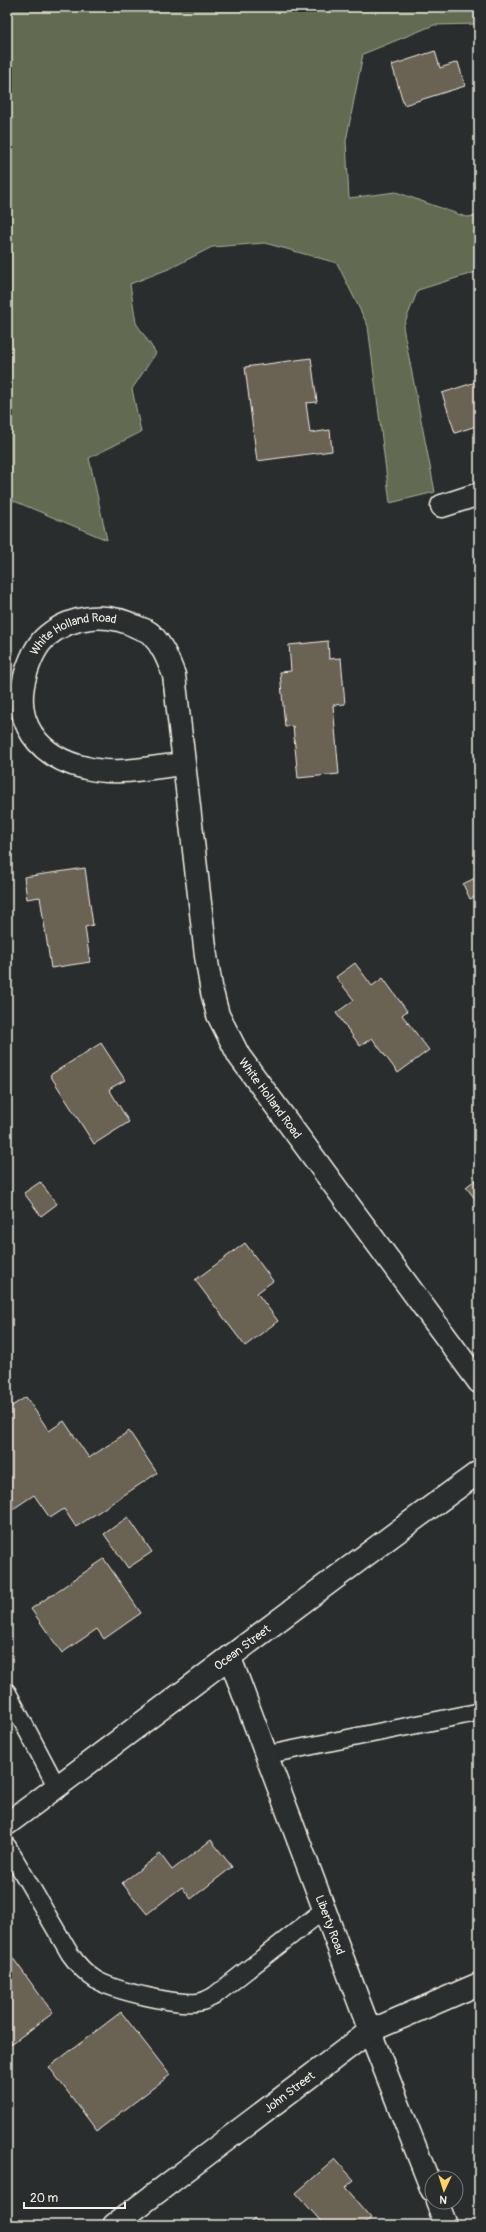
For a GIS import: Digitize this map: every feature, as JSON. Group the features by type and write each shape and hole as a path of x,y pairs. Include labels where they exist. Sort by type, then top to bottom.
{"street":[{"path":"442,506 479,494"},
{"name":"White Holland Road","path":"183,764 119,771 87,769 56,757 33,738 22,715 22,687 31,658 46,637 66,623 95,617 125,621 150,632 166,652 174,675 206,956 218,1015 227,1036 239,1056 320,1169 479,1382"},
{"name":"Ocean Street","path":"7,1824 230,1658 349,1566 479,1472"},
{"name":"Liberty Road","path":"230,1658 370,2031 424,2170"},
{"name":"John Street","path":"114,2225 370,2031 479,1984"},
{"path":"440,2210 446,2225"}],"lane":[{"path":"7,1692 57,1787"},
{"path":"266,1755 479,1712"},
{"path":"7,1846 70,1954 81,1968 95,1980 115,1989 142,1995 187,2002 201,2002 214,1996 324,1909"}],"green space":[{"path":"7,7 479,7 479,24 434,25 363,54 346,141 349,198 396,192 466,217 479,216 479,271 418,290 403,327 435,492 390,503 368,326 337,263 265,243 212,247 171,268 130,284 136,323 156,353 132,389 141,432 89,458 107,540 7,498"}],"building":[{"path":"435,51 440,68 458,62 465,86 404,105 392,65"},
{"path":"311,358 317,402 306,403 310,433 330,430 332,451 257,461 245,367"},
{"path":"479,381 479,425 455,433 442,393"},
{"path":"328,641 329,659 341,658 345,704 333,705 339,774 298,778 293,726 285,727 280,672 291,671 289,645"},
{"path":"85,868 93,925 85,927 90,962 51,968 40,897 27,899 24,877"},
{"path":"479,876 479,895 470,899 463,884"},
{"path":"355,963 372,986 383,978 407,1011 402,1015 429,1050 398,1073 372,1038 360,1046 336,1013 354,1000 336,977"},
{"path":"101,1043 125,1080 109,1089 129,1122 94,1144 50,1075"},
{"path":"479,1177 479,1204 466,1187"},
{"path":"40,1182 57,1204 41,1216 24,1193"},
{"path":"245,1243 273,1281 257,1293 278,1321 245,1346 195,1280"},
{"path":"26,1397 49,1431 64,1421 89,1458 129,1431 157,1473 76,1527 64,1509 50,1518 34,1495 7,1513 7,1409"},
{"path":"128,1517 152,1552 128,1568 104,1534"},
{"path":"104,1559 141,1613 104,1639 97,1629 62,1653 31,1609"},
{"path":"211,1840 232,1867 191,1899 182,1887 147,1914 122,1883 160,1854 172,1870"},
{"path":"7,1950 53,2013 7,2047"},
{"path":"121,2012 170,2075 97,2131 49,2067"},
{"path":"335,2159 354,2180 345,2188 371,2218 363,2225 324,2225 296,2193"},
{"path":"255,2219 260,2225 247,2225"}]}
